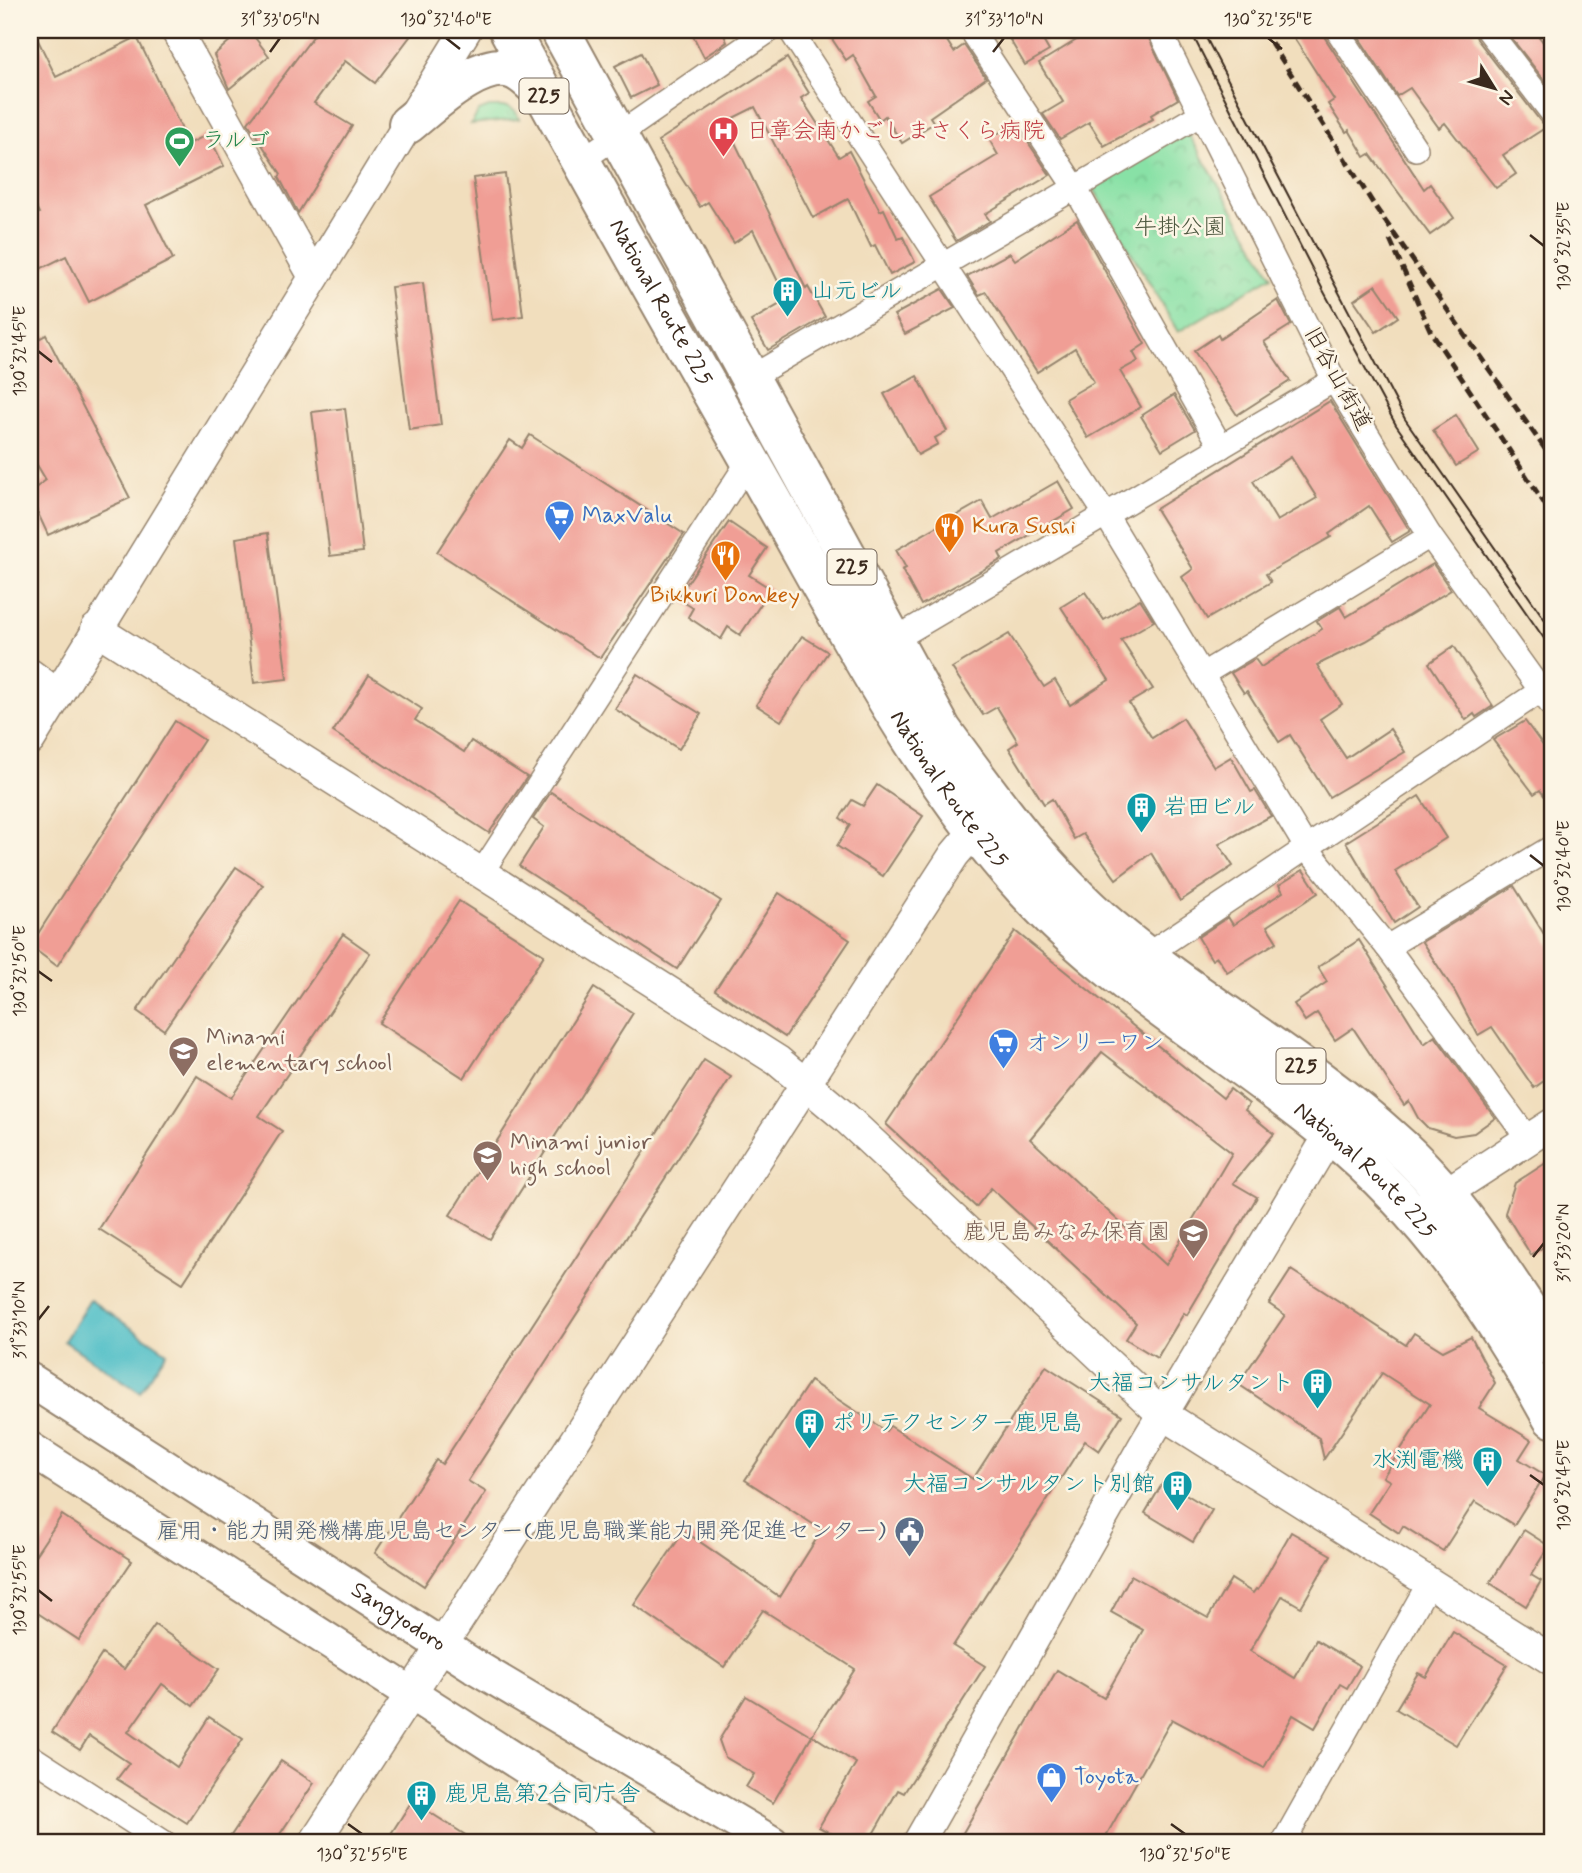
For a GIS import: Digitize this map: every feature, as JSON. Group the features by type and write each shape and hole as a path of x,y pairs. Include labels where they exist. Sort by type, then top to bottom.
{"highway":[{"name":"National Route 225","path":"509,30 926,765 1027,892 1086,948 1141,993 1244,1067 1330,1134 1367,1166 1415,1215 1452,1258 1531,1379 1552,1418"},
{"name":"National Route 225","path":"560,30 748,379 942,730 1015,830 1067,886 1144,956 1326,1084 1394,1140 1445,1191 1552,1346"},
{"path":"408,124 458,85 497,68 515,70 543,94"}],"main road":[{"name":"Sangyodoro","path":"30,1380 443,1646 772,1843"},
{"path":"30,1449 644,1843"}],"street":[{"path":"176,30 314,277"},
{"path":"30,740 466,30"},
{"path":"582,160 770,30"},
{"path":"790,30 1106,515 1306,847 1540,1131 1445,1191 1415,1215"},
{"path":"971,30 1074,186 1221,447"},
{"name":"旧谷山街道","path":"1159,30 1334,380 1430,536 1547,698"},
{"path":"1337,30 1416,149"},
{"path":"1488,30 1552,113"},
{"path":"748,379 1200,114"},
{"path":"892,641 1334,380"},
{"path":"482,873 750,459"},
{"path":"1203,674 1430,536"},
{"path":"96,629 778,1061 1162,1414 1552,1660"},
{"path":"30,674 57,694"},
{"path":"1144,956 1306,847 1547,698"},
{"path":"314,1843 954,855 976,829"},
{"path":"1387,947 1552,847"},
{"path":"918,1843 1162,1414 1330,1134"},
{"path":"1283,1843 1429,1583"},
{"path":"30,1756 165,1843"}],"green space":[{"path":"489,107 508,107 516,112 519,119 471,124 479,111"},
{"name":"牛掛公園","path":"1182,123 1272,276 1178,332 1088,179"}],"water":[{"path":"90,1300 167,1352 140,1392 64,1341"}],"building":[{"path":"30,30 33,30 56,77 137,37 189,144 208,134 224,166 146,205 173,259 89,302 66,256 30,274 30,217 39,213 30,194"},
{"path":"242,30 249,30 269,56 229,89 214,55"},
{"path":"318,30 415,30 375,83 345,61 314,103 352,126 298,213 279,177 281,174 248,123"},
{"path":"690,30 722,30 727,42 704,57"},
{"path":"826,30 940,30 954,52 964,45 986,78 930,117 934,123 902,143 885,116 880,120 868,101 876,96 853,55 846,60"},
{"path":"1004,30 1037,30 1049,51 1025,65"},
{"path":"1093,30 1145,30 1178,99 1151,115 1153,119 1104,146 1089,122 1060,139 1043,114 1063,102 1039,63"},
{"path":"1289,30 1323,30 1325,38 1424,189 1430,184 1454,218 1430,235 1370,154 1365,157 1349,130 1346,132 1328,104 1334,100"},
{"path":"1354,30 1474,30 1477,39 1541,122 1548,126 1503,155 1516,174 1496,188 1445,123 1439,128 1410,88 1397,96"},
{"path":"1505,30 1534,30 1552,54 1552,90"},
{"path":"641,53 657,85 631,98 615,66"},
{"path":"787,58 809,93 801,98 839,157 849,151 880,211 884,209 898,239 903,237 915,262 890,275 875,245 871,247 848,199 813,218 755,107 725,122 806,289 808,287 825,317 768,350 751,321 787,300 753,230 734,243 708,202 700,207 658,141"},
{"path":"1015,123 1050,175 985,214 990,221 956,241 929,197 998,155 989,139"},
{"path":"505,174 523,316 492,320 473,178"},
{"path":"1077,220 1145,344 1133,352 1138,361 1120,371 1141,407 1088,438 1065,399 1094,382 1075,348 1037,372 986,292 979,295 967,276 1010,253 1015,260"},
{"path":"423,283 441,425 409,430 391,287"},
{"path":"1376,285 1398,317 1376,332 1354,300"},
{"path":"942,289 955,308 905,334 894,315"},
{"path":"1278,300 1291,325 1264,342 1290,381 1237,415 1194,351 1218,335 1220,339"},
{"path":"46,335 130,498 48,535 30,496 30,492 46,480 30,453 30,344"},
{"path":"917,376 947,431 935,438 938,444 918,455 884,394"},
{"path":"1174,395 1195,430 1162,450 1141,416"},
{"path":"1330,401 1410,531 1392,542 1369,506 1329,534 1331,537 1266,574 1271,582 1207,619 1182,577 1193,569 1156,509","holes":["1291,457 1317,498 1277,521 1253,481"]},
{"path":"345,408 363,552 330,556 312,412"},
{"path":"1456,415 1479,452 1456,466 1433,430"},
{"name":"MaxValu","path":"530,435 684,534 600,658 437,552 510,440 522,448"},
{"name":"Kura Sushi","path":"1058,481 1074,509 999,553 1002,559 921,605 902,570 906,568 896,550 982,501 992,519"},
{"name":"Bikkuri Donkey","path":"729,522 767,548 749,575 771,589 740,635 728,627 721,639 688,617 693,608 677,598"},
{"path":"268,533 287,679 254,683 236,538"},
{"path":"1433,564 1451,590 1366,641 1317,665 1342,704 1320,719 1346,758 1390,729 1405,752 1329,797 1290,735 1279,742 1247,691 1244,693 1231,673 1255,659 1261,667 1322,629 1317,621 1340,607 1346,617"},
{"path":"1085,592 1104,620 1140,599 1154,621 1121,640 1153,689 1129,703 1152,738 1183,718 1214,767 1231,757 1251,792 1255,790 1271,816 1219,844 1233,866 1180,901 1151,853 1116,879 1083,834 1074,839 1052,799 1044,804 1009,748 1018,742 997,707 983,715 952,668 1009,634 1044,687 1055,680 1070,705 1109,680 1061,607"},
{"path":"802,636 828,652 781,721 756,705"},
{"path":"1454,646 1493,706 1466,720 1429,663"},
{"path":"637,674 701,714 679,749 615,709"},
{"path":"369,675 422,709 415,720 464,752 471,741 527,777 489,833 333,732"},
{"path":"175,721 204,740 57,966 30,946"},
{"path":"1525,721 1552,758 1552,807 1540,790 1534,794 1493,740"},
{"path":"877,785 923,816 883,876 837,846 850,825 840,818 852,800 863,806"},
{"path":"551,792 721,901 677,969 519,866 544,827 533,819"},
{"path":"1419,796 1446,838 1395,871 1418,907 1394,923 1346,842"},
{"path":"236,867 263,885 164,1030 137,1011"},
{"path":"1303,870 1318,893 1267,926 1277,942 1227,972 1217,957 1212,960 1198,937 1228,917 1233,925 1283,892 1279,885"},
{"path":"1514,886 1552,947 1552,1075 1534,1088 1492,1027 1478,1035 1455,992 1422,942"},
{"path":"779,893 850,940 785,1037 715,990"},
{"path":"459,901 544,955 464,1078 379,1023"},
{"path":"1015,931 1223,1098 1230,1089 1249,1104 1245,1110 1274,1134 1233,1183 1257,1197 1187,1315 1184,1313 1157,1358 1126,1339 1136,1323 991,1188 976,1207 886,1124","holes":["1102,1052 1232,1153 1166,1265 1030,1139"]},
{"path":"343,934 370,953 259,1116 282,1131 183,1283 99,1229 197,1076 231,1098"},
{"path":"1359,940 1424,1044 1435,1036 1495,1118 1474,1133 1454,1136 1428,1128 1418,1118 1409,1101 1404,1105 1353,1028 1335,1040 1317,1013 1305,1021 1294,1004 1327,982 1318,967"},
{"path":"594,988 633,1013 490,1239 450,1215"},
{"path":"704,1060 731,1077 468,1481 486,1492 424,1586 375,1553 436,1460 442,1464"},
{"path":"1552,1159 1552,1241 1531,1255 1505,1213 1515,1183"},
{"path":"1291,1270 1406,1345 1414,1333 1443,1351 1471,1337 1495,1383 1479,1408 1531,1440 1519,1459 1545,1475 1514,1525 1475,1501 1443,1551 1403,1526 1399,1533 1369,1513 1390,1481 1383,1477 1430,1404 1382,1373 1324,1459 1319,1438 1238,1384 1285,1315 1269,1304"},
{"path":"1046,1366 1122,1415 1099,1451 1085,1441 953,1646 985,1666 904,1793 898,1790 868,1843 848,1843 819,1827 856,1763 812,1735 855,1669 763,1610 724,1667 634,1605 684,1531 780,1597 822,1530 745,1480 810,1381 886,1431 890,1426 973,1479"},
{"name":"大福コンサルタント別館","path":"1164,1481 1212,1510 1193,1542 1145,1513"},
{"path":"62,1515 132,1561 79,1640 30,1608 30,1563"},
{"path":"1524,1530 1549,1546 1531,1575 1541,1581 1526,1606 1490,1583"},
{"path":"1291,1532 1331,1555 1301,1607 1282,1596 1250,1651 1295,1678 1316,1640 1360,1666 1347,1688 1340,1684 1315,1728 1293,1715 1264,1768 1172,1719 1102,1843 957,1843 1057,1670 1104,1698 1143,1630 1111,1612 1131,1575 1208,1618 1231,1579 1253,1593 1258,1590"},
{"path":"155,1625 219,1669 193,1706 162,1684 128,1732 177,1767 209,1717 243,1739 187,1823 117,1779 129,1763 89,1736 80,1750 52,1732 102,1654 124,1669"},
{"path":"1453,1632 1507,1665 1456,1745 1396,1709 1418,1673 1426,1677"},
{"path":"746,1696 812,1736 773,1803 746,1787 754,1774 725,1757 719,1740"},
{"path":"281,1761 314,1783 274,1843 226,1843"},
{"name":"鹿児島第2合同庁舎","path":"412,1801 478,1843 385,1843"}],"tram line":[{"path":"1190,30 1323,290 1396,425 1552,650"},
{"path":"1202,30 1405,419 1552,630"}],"railway":[{"path":"1263,30 1376,208 1552,459"},
{"path":"1390,240 1431,332 1552,515"}],"place":[{"name":"日章会南かごしまさくら病院","path":"723,159"},
{"name":"ラルゴ","path":"179,168"},
{"name":"山元ビル","path":"788,319"},
{"name":"MaxValu","path":"559,543"},
{"name":"Kura Sushi","path":"949,554"},
{"name":"Bikkuri Donkey","path":"725,582"},
{"name":"岩田ビル","path":"1141,835"},
{"name":"オンリーワン","path":"1003,1071"},
{"name":"Minami elementary school","path":"183,1078"},
{"name":"Minami junior high school","path":"487,1183"},
{"name":"鹿児島みなみ保育園","path":"1193,1260"},
{"name":"大福コンサルタント","path":"1317,1411"},
{"name":"ポリテクセンター鹿児島","path":"809,1451"},
{"name":"水渕電機","path":"1487,1488"},
{"name":"大福コンサルタント別館","path":"1178,1512"},
{"name":"雇用・能力開発機構鹿児島センター(鹿児島職業能力開発促進センター)","path":"909,1559"},
{"name":"Toyota","path":"1051,1805"},
{"name":"鹿児島第2合同庁舎","path":"422,1822"}]}
